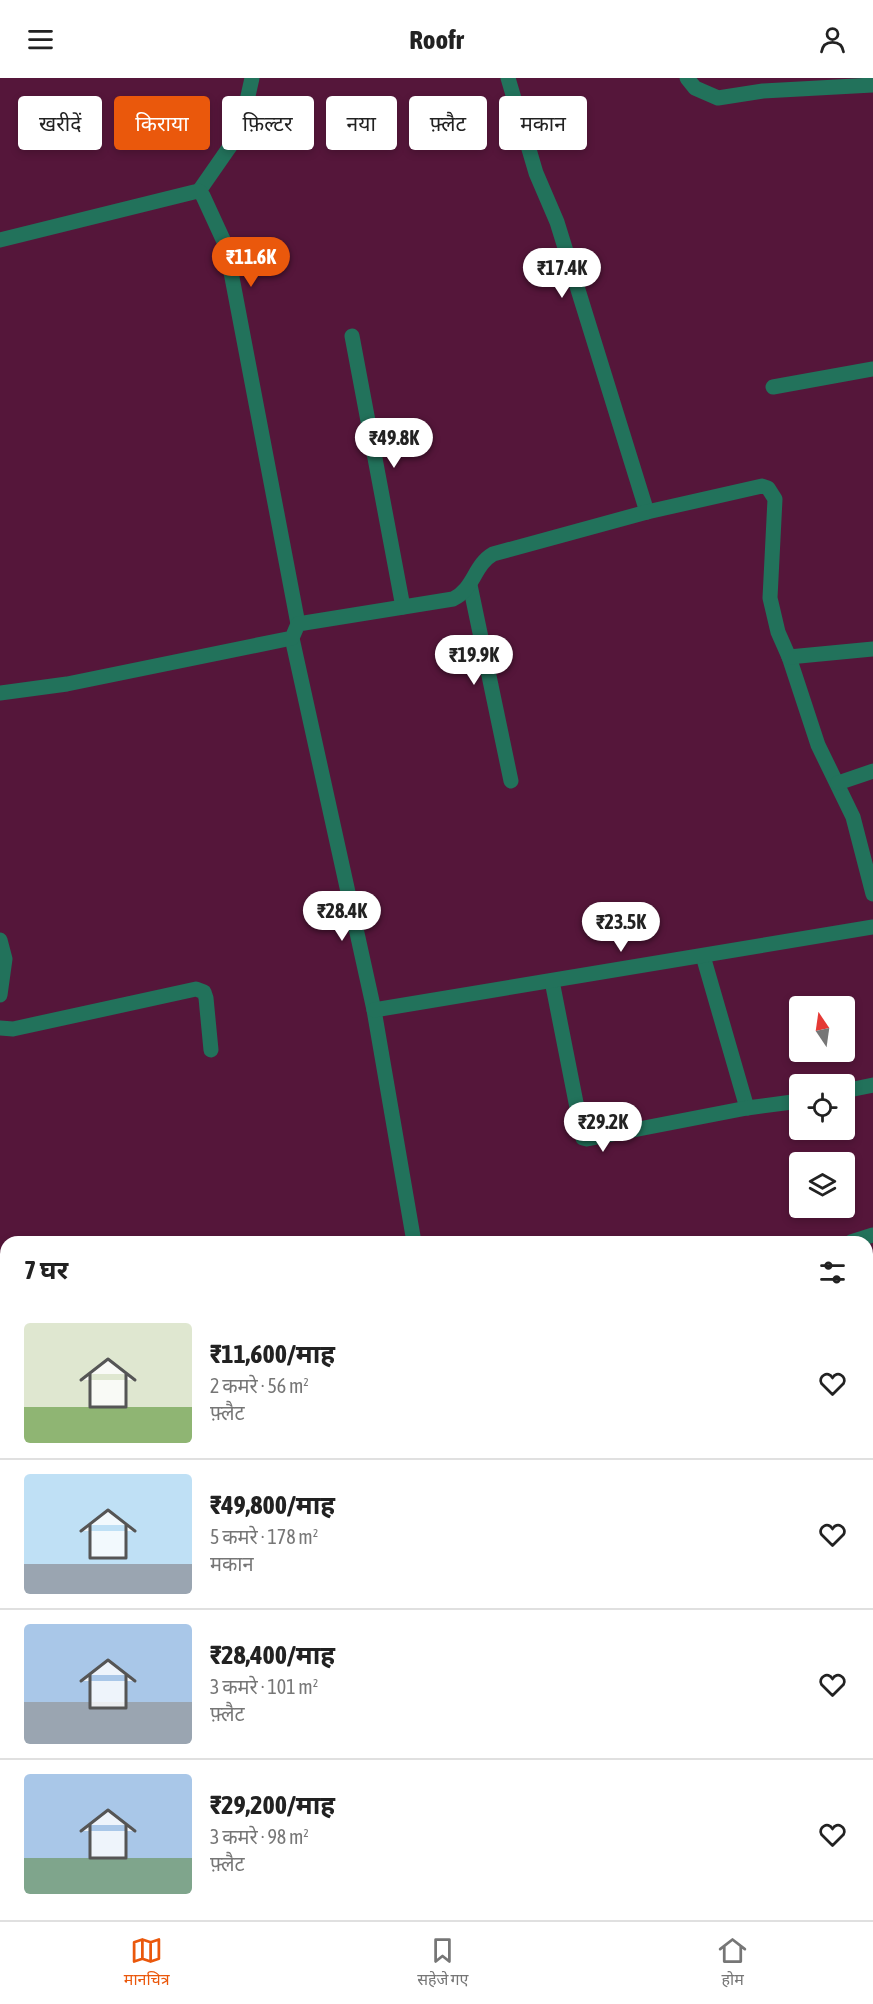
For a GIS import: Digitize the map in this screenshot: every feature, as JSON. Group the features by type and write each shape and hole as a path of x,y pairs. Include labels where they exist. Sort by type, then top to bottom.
{"street":[{"path":"0,240 199,191 240,132 252,78"},
{"path":"508,78 536,173 556,222 647,512"},
{"path":"687,78 695,88 718,98 763,91 873,85"},
{"path":"199,191 226,246 295,631 374,1010 413,1236"},
{"path":"352,336 403,607"},
{"path":"773,387 873,369"},
{"path":"0,693 67,684 403,607 453,599 470,585 480,564 493,554 647,512 762,486 768,488 775,499 770,598 778,632 789,657 818,745 853,817 873,894"},
{"path":"470,585 511,781"},
{"path":"789,657 873,649"},
{"path":"838,783 873,771"},
{"path":"374,1010 873,927"},
{"path":"0,940 5,959 0,996"},
{"path":"703,956 747,1108"},
{"path":"552,981 583,1138 789,1102"},
{"path":"0,1028 13,1029 196,989 204,992 206,998 211,1050"},
{"path":"855,1089 873,1085"}]}
